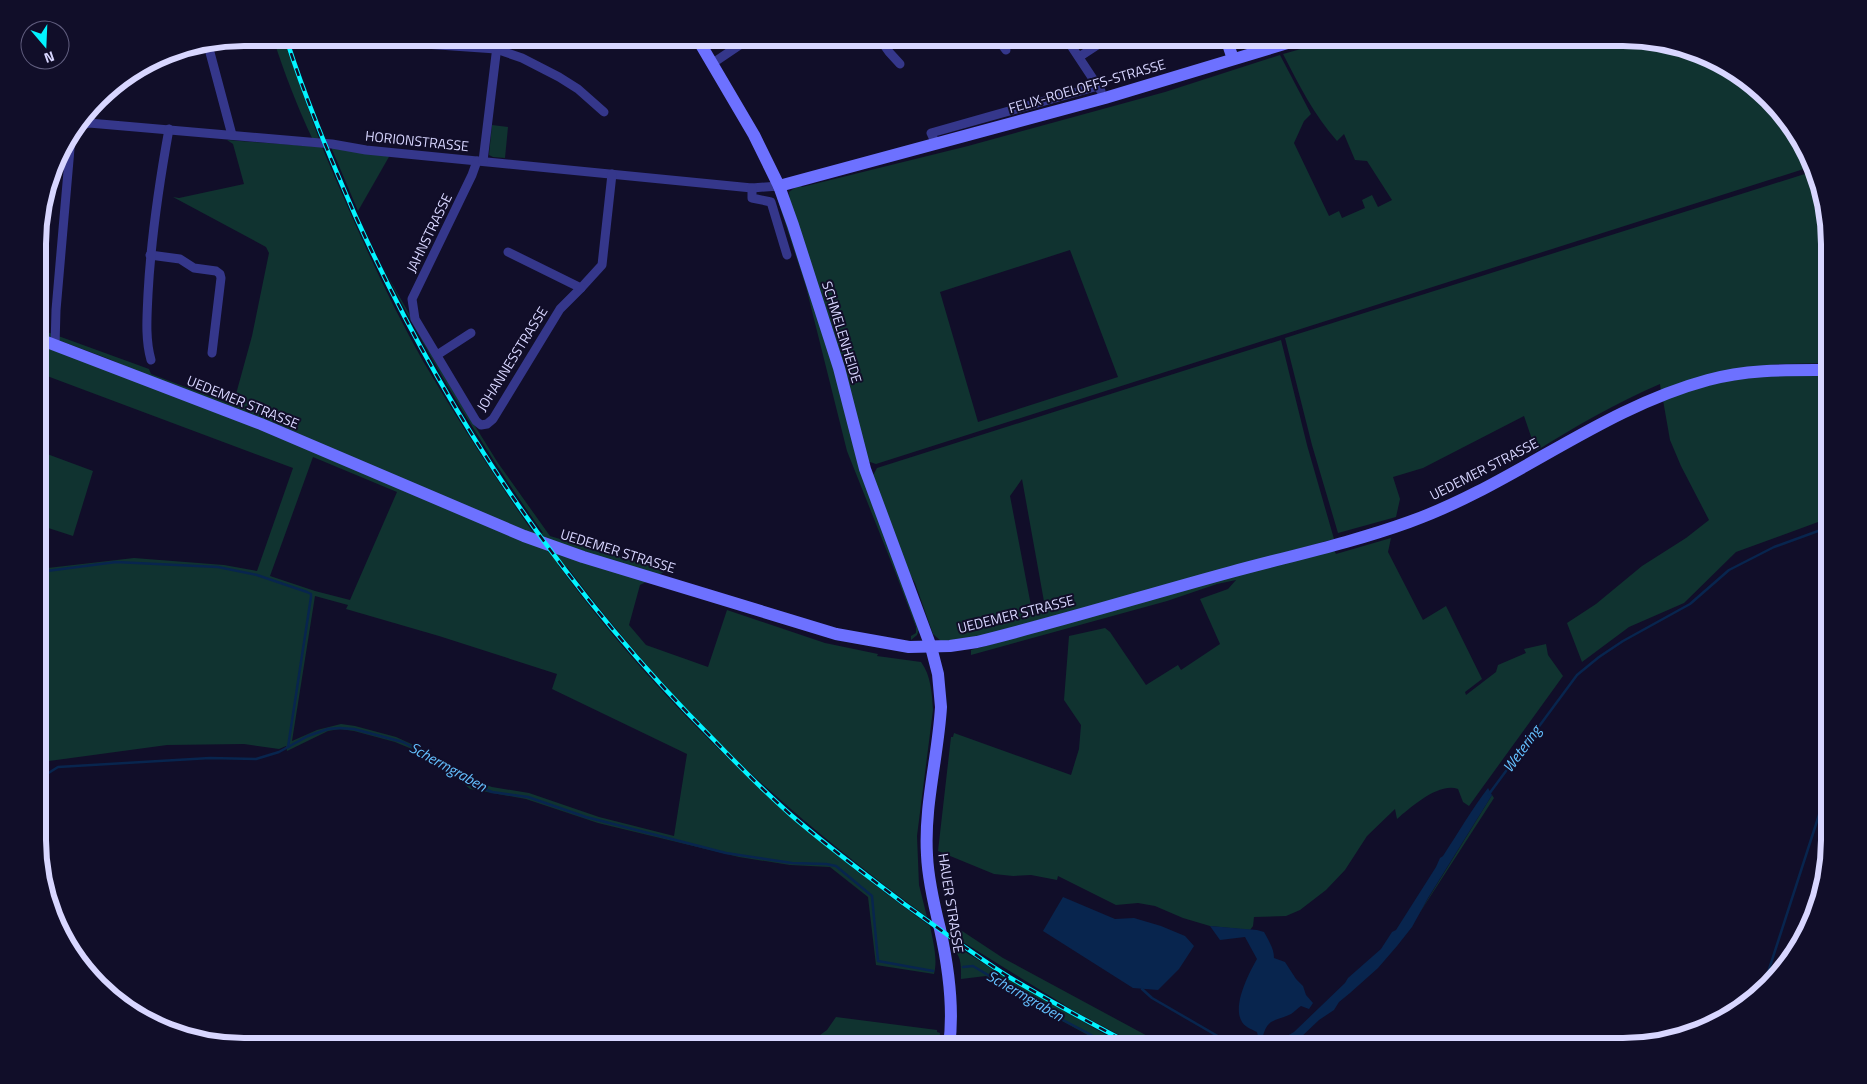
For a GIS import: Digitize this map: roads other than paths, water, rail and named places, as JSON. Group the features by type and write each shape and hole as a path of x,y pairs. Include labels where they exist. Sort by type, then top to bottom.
{"main road":[{"name":"SCHMELENHEIDE","path":"702,46 754,135 778,186 824,321 865,469 931,647"},
{"path":"1228,46 1232,59"},
{"name":"FELIX-ROELOFFS-STRASSE","path":"778,186 1104,98 1277,46"},
{"name":"UEDEMER STRASSE","path":"46,342 260,424 547,545 836,634 909,647 950,646 1007,634 1338,544 1410,522 1464,499 1616,416 1690,385 1737,373 1768,370 1821,370"},
{"name":"HAUER STRASSE","path":"931,647 938,674 941,707 926,825 927,856 945,958 952,1028 950,1038"}],"street":[{"path":"472,46 496,49 522,58 578,89 604,112"},
{"name":"JAHNSTRASSE","path":"415,318 412,299 480,161 497,46"},
{"path":"713,63 738,46"},
{"path":"885,46 900,64"},
{"path":"1003,46 1006,50"},
{"path":"1072,46 1104,98"},
{"path":"1080,58 1097,46"},
{"path":"209,50 232,135"},
{"name":"FELIX-ROELOFFS-STRASSE","path":"936,144 931,133 1098,86"},
{"name":"HORIONSTRASSE","path":"88,122 332,144 366,150 752,188 778,186"},
{"path":"150,360 147,349 147,331 150,255 153,223 169,129"},
{"path":"55,346 70,151"},
{"name":"JOHANNESSTRASSE","path":"415,318 476,421 481,425 487,424 493,419 560,309 602,265 612,174"},
{"path":"752,188 752,198 771,202 787,255"},
{"path":"508,252 581,288"},
{"path":"150,255 180,259 194,268 216,271 220,274 212,353"},
{"path":"437,354 471,333"}],"water":[{"path":"1488,788 1492,795 1412,927 1397,946 1378,968 1339,1002 1334,1010 1319,1020 1300,1038 1283,1038 1294,1032 1348,978 1381,949 1392,932 1396,930 1440,858"},
{"path":"1063,897 1115,919 1134,918 1161,926 1185,936 1194,946 1179,969 1158,990 1133,988 1043,931"},
{"path":"1210,926 1264,932 1272,948 1274,958 1285,962 1313,1003 1309,1009 1301,1006 1291,1014 1272,1021 1266,1027 1263,1038 1258,1038 1257,1032 1244,1024 1239,1013 1240,997 1257,959 1245,937 1220,940"}],"waterway":[{"name":"Wetering","path":"1489,794 1577,675 1599,657 1623,641 1690,604 1729,570 1774,547 1821,530"},
{"name":"Schermgraben","path":"46,571 116,562 218,567 257,575 307,592 311,594 311,597 288,747 308,736 328,729 354,729 403,742 441,762 466,781 492,792 528,797 586,817 726,853 792,863 836,866 872,896 878,961 933,971"},
{"path":"46,775 58,767 210,758 256,759 279,752 288,747"},
{"path":"1767,976 1821,809"},
{"name":"Schermgraben","path":"963,967 973,966 1097,1038"},
{"path":"1142,989 1152,998 1221,1038"}],"railway":[{"path":"289,46 327,149 355,215 389,287 427,358 467,427 510,493 606,621 658,681 732,758 781,806 818,838 903,903 1009,977 1119,1038"}]}
